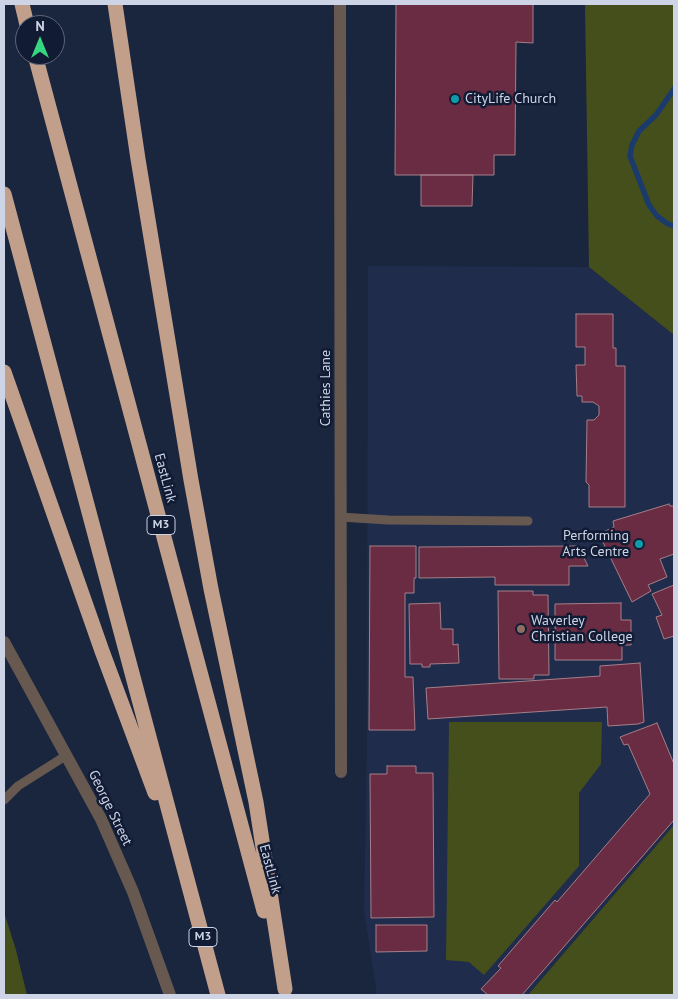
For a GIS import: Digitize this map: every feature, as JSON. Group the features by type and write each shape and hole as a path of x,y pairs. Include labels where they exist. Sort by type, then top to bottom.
{"highway":[{"path":"116,4 141,178 190,471 211,589 256,802 286,992"},
{"name":"EastLink","path":"38,65 286,992"},
{"name":"M3","path":"4,194 218,995"},
{"path":"4,372 99,642 186,879"}],"street":[{"name":"Cathies Lane","path":"340,4 341,772"},
{"name":"George Street","path":"4,642 101,819 133,892 170,995"}],"lane":[{"path":"340,518 528,521"},
{"path":"4,800 18,786 67,755"}],"shaded area":[{"name":"Waverley Christian College","path":"368,266 589,267 674,335 674,825 528,995 377,995 364,911 367,740"}],"green space":[{"path":"585,4 674,4 674,335 589,267"},
{"path":"449,722 602,722 601,764 579,793 579,866 484,975 469,962 446,960"},
{"path":"674,825 674,995 528,995"},
{"path":"4,912 16,950 27,995 4,995"}],"building":[{"name":"CityLife Church","path":"396,4 533,4 533,43 516,42 515,155 494,155 494,175 395,175"},
{"path":"421,175 473,175 472,206 421,206"},
{"path":"576,314 613,314 613,348 616,348 616,366 625,366 625,507 589,507 589,485 586,482 587,420 594,420 599,415 599,406 593,402 582,402 582,396 577,396 576,365 585,365 585,347 576,347"},
{"name":"Performing Arts Centre","path":"669,504 674,506 674,554 660,559 667,577 648,585 651,591 632,602 599,534 614,527 613,521"},
{"path":"370,546 416,546 414,593 405,593 405,677 413,677 415,730 369,730"},
{"path":"578,546 588,566 569,566 569,585 495,585 495,577 419,578 419,547"},
{"path":"674,585 674,636 664,639 656,617 662,615 652,594"},
{"path":"498,591 533,591 533,595 548,595 549,675 534,675 534,679 499,679"},
{"path":"440,603 441,629 453,629 453,645 458,644 459,663 430,664 430,667 422,667 422,664 410,664 409,604"},
{"path":"621,603 621,620 631,620 631,645 622,645 622,660 555,660 555,604"},
{"path":"640,663 644,722 638,724 608,726 607,707 428,719 426,688 600,676 600,666"},
{"path":"657,723 674,764 674,820 522,995 488,995 481,989 501,968 498,966 555,900 557,902 650,794 628,744 624,745 620,737"},
{"path":"387,766 416,766 416,773 433,773 434,917 371,918 370,774 387,774"},
{"path":"376,925 427,925 427,951 376,952"}],"waterway":[{"path":"674,89 656,115 639,131 632,145 630,156 649,205 657,216 674,226"}],"place":[{"name":"CityLife Church","path":"455,99"},
{"name":"Performing Arts Centre","path":"639,544"},
{"name":"Waverley Christian College","path":"521,629"}]}
